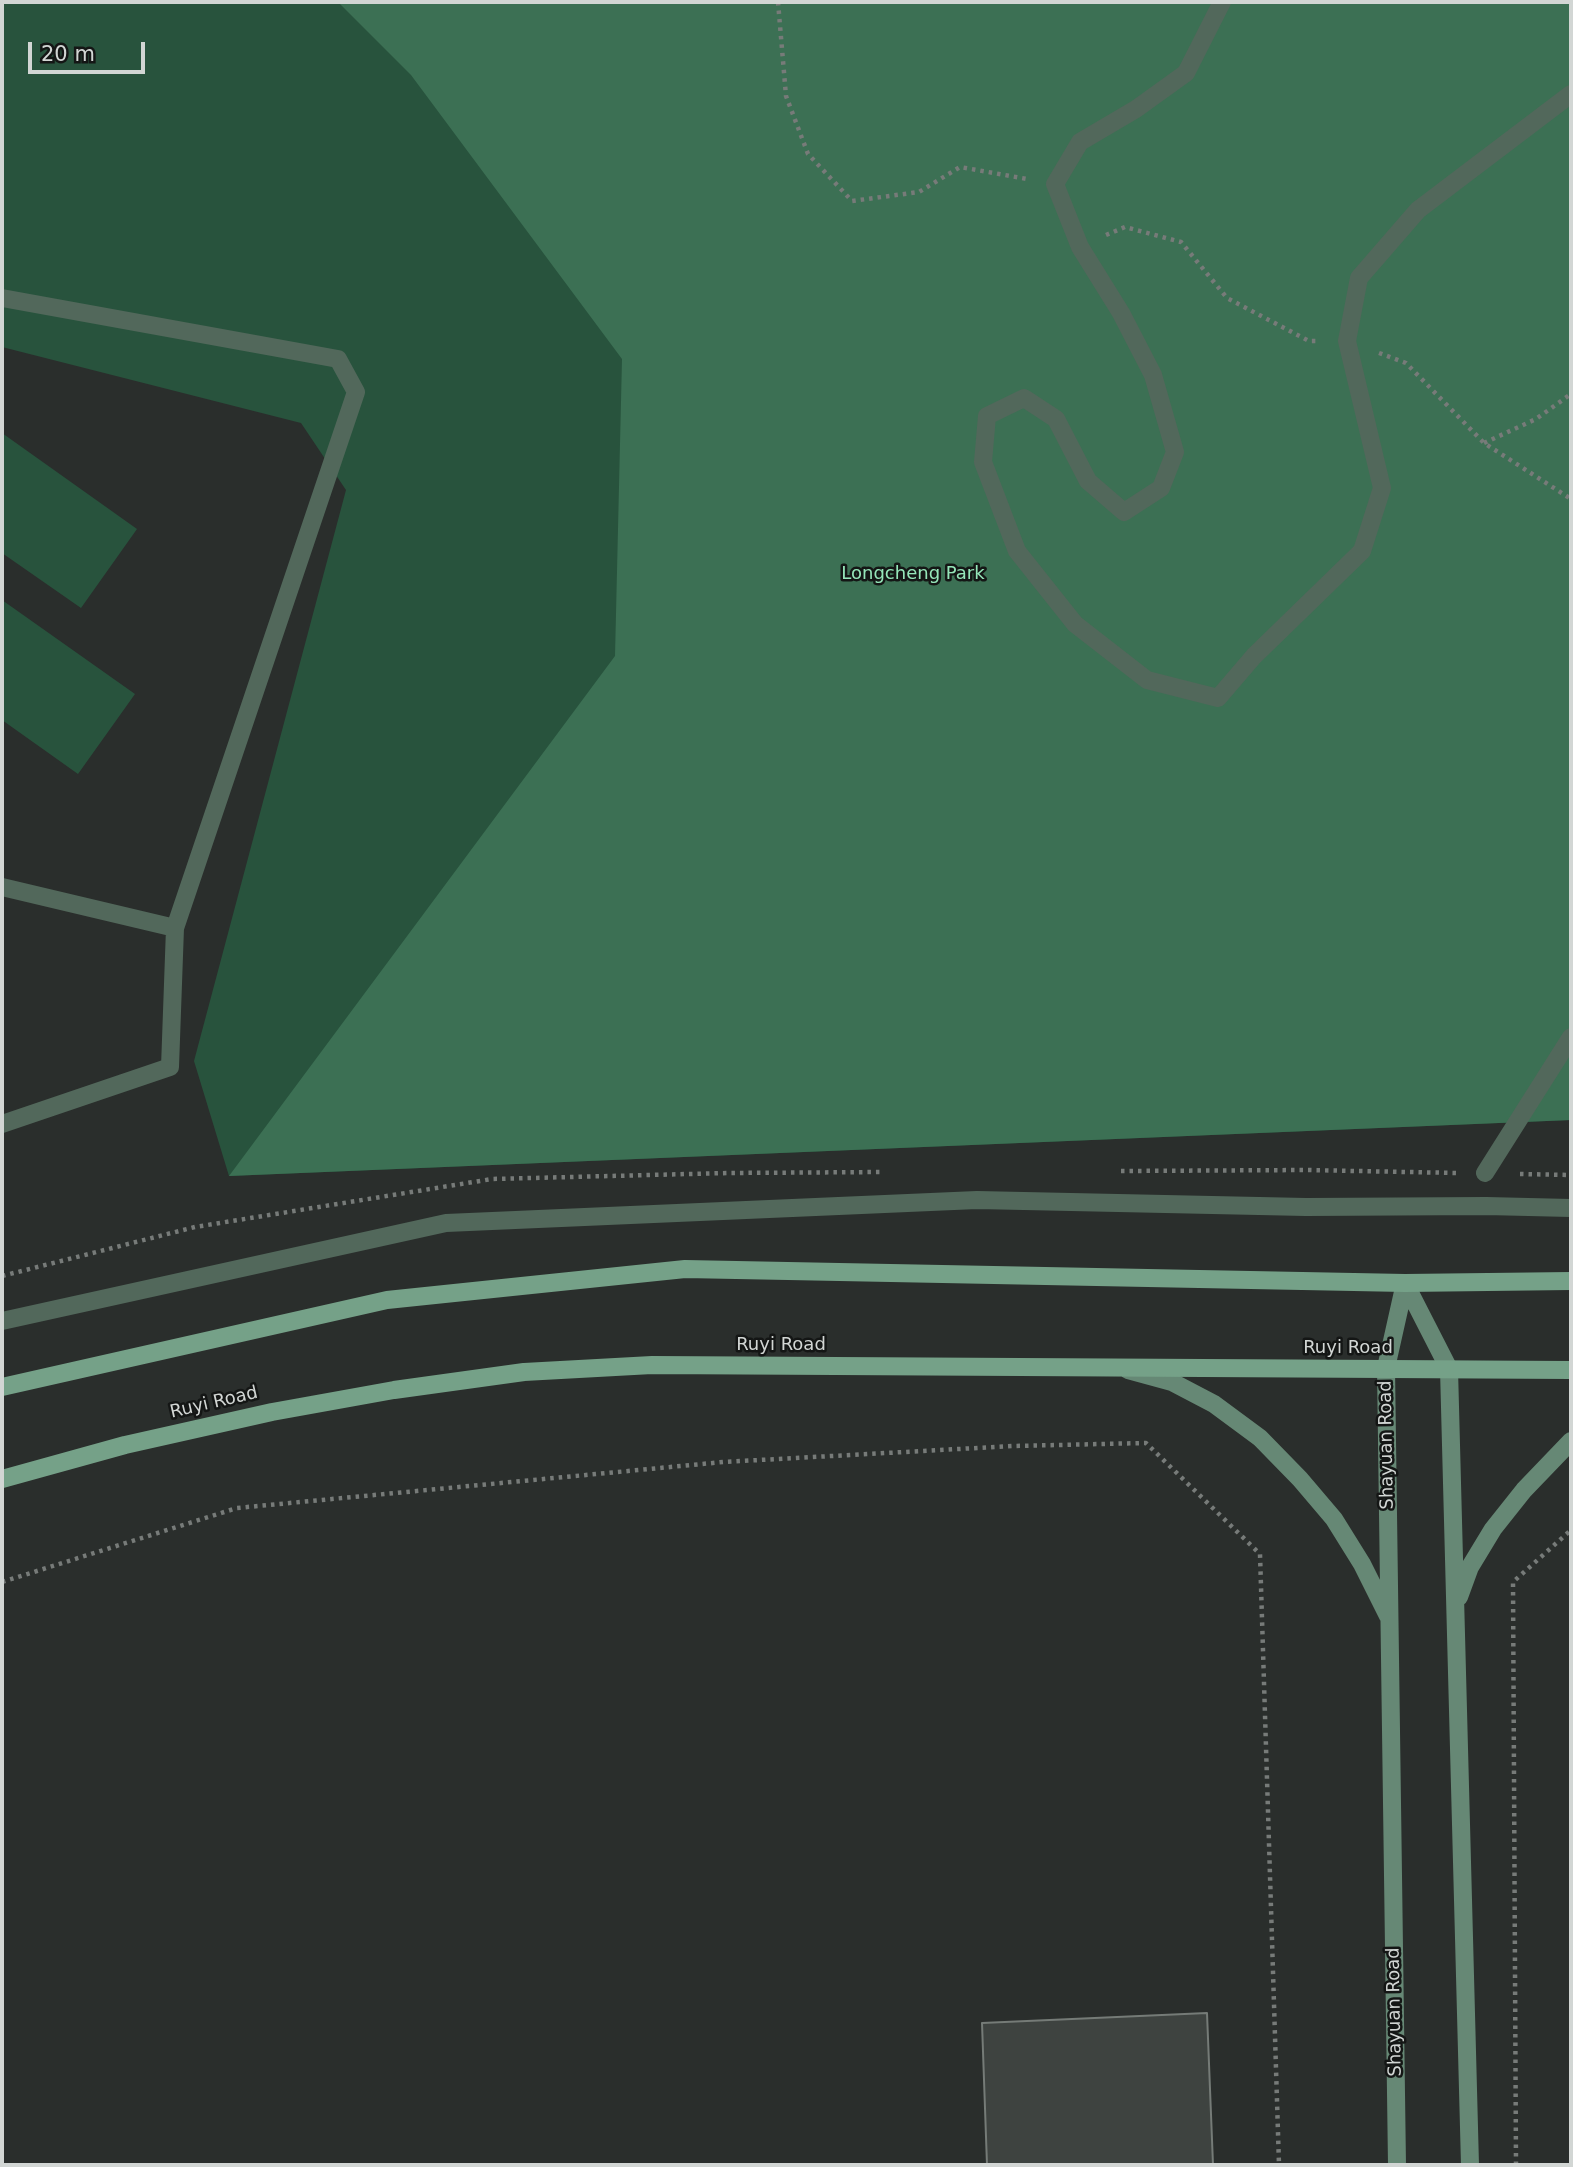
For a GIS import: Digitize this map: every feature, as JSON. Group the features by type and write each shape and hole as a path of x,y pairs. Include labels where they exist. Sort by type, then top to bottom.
{"main road":[{"path":"2,1387 387,1300 685,1269 1405,1283 1571,1281"},
{"name":"Ruyi Road","path":"2,1479 125,1445 272,1412 394,1390 524,1372 652,1365 1571,1370"}],"street":[{"path":"1222,2 1185,73 1136,109 1080,142 1055,184 1080,247 1121,313 1153,374 1175,452 1161,488 1124,512 1088,481 1056,419 1024,398 987,416 983,462 1017,551 1075,624 1147,680 1218,698 1254,656 1362,551 1382,488 1347,341 1359,278 1418,210 1571,94"},
{"path":"2,299 338,359 356,392 175,928 170,1067 2,1124"},
{"path":"2,887 175,928"},
{"path":"1485,1173 1571,1037"},
{"path":"2,1321 446,1223 977,1200 1571,1209"},
{"path":"1405,1283 1449,1369 1470,2165"},
{"name":"Shayuan Road","path":"1396,2165 1386,1368 1405,1283"},
{"path":"1118,1367 1172,1382 1214,1404 1259,1438 1300,1479 1334,1519 1362,1564 1390,1619"},
{"path":"1455,1607 1470,1567 1493,1529 1524,1490 1571,1441"}],"path":[{"path":"778,2 786,96 808,154 852,201 919,192 960,167 1055,184"},
{"path":"1484,443 1536,419 1571,394"},
{"path":"2,1582 237,1508 723,1462 1013,1446 1146,1443 1260,1555 1279,2165"},
{"path":"1516,2165 1513,1582 1571,1530"}],"green space":[{"name":"Longcheng Park","path":"2,2 1571,2 1571,1120 229,1176 194,1061 346,490 301,423 2,347"},
{"name":"Longcheng Park","path":"338,2 1571,2 1571,1120 229,1176 615,656 622,359 411,75"},
{"path":"2,433 137,529 81,608 2,553"},
{"path":"2,600 135,694 78,774 2,720"}],"building":[{"path":"1207,2013 1213,2165 987,2165 982,2023"}]}
